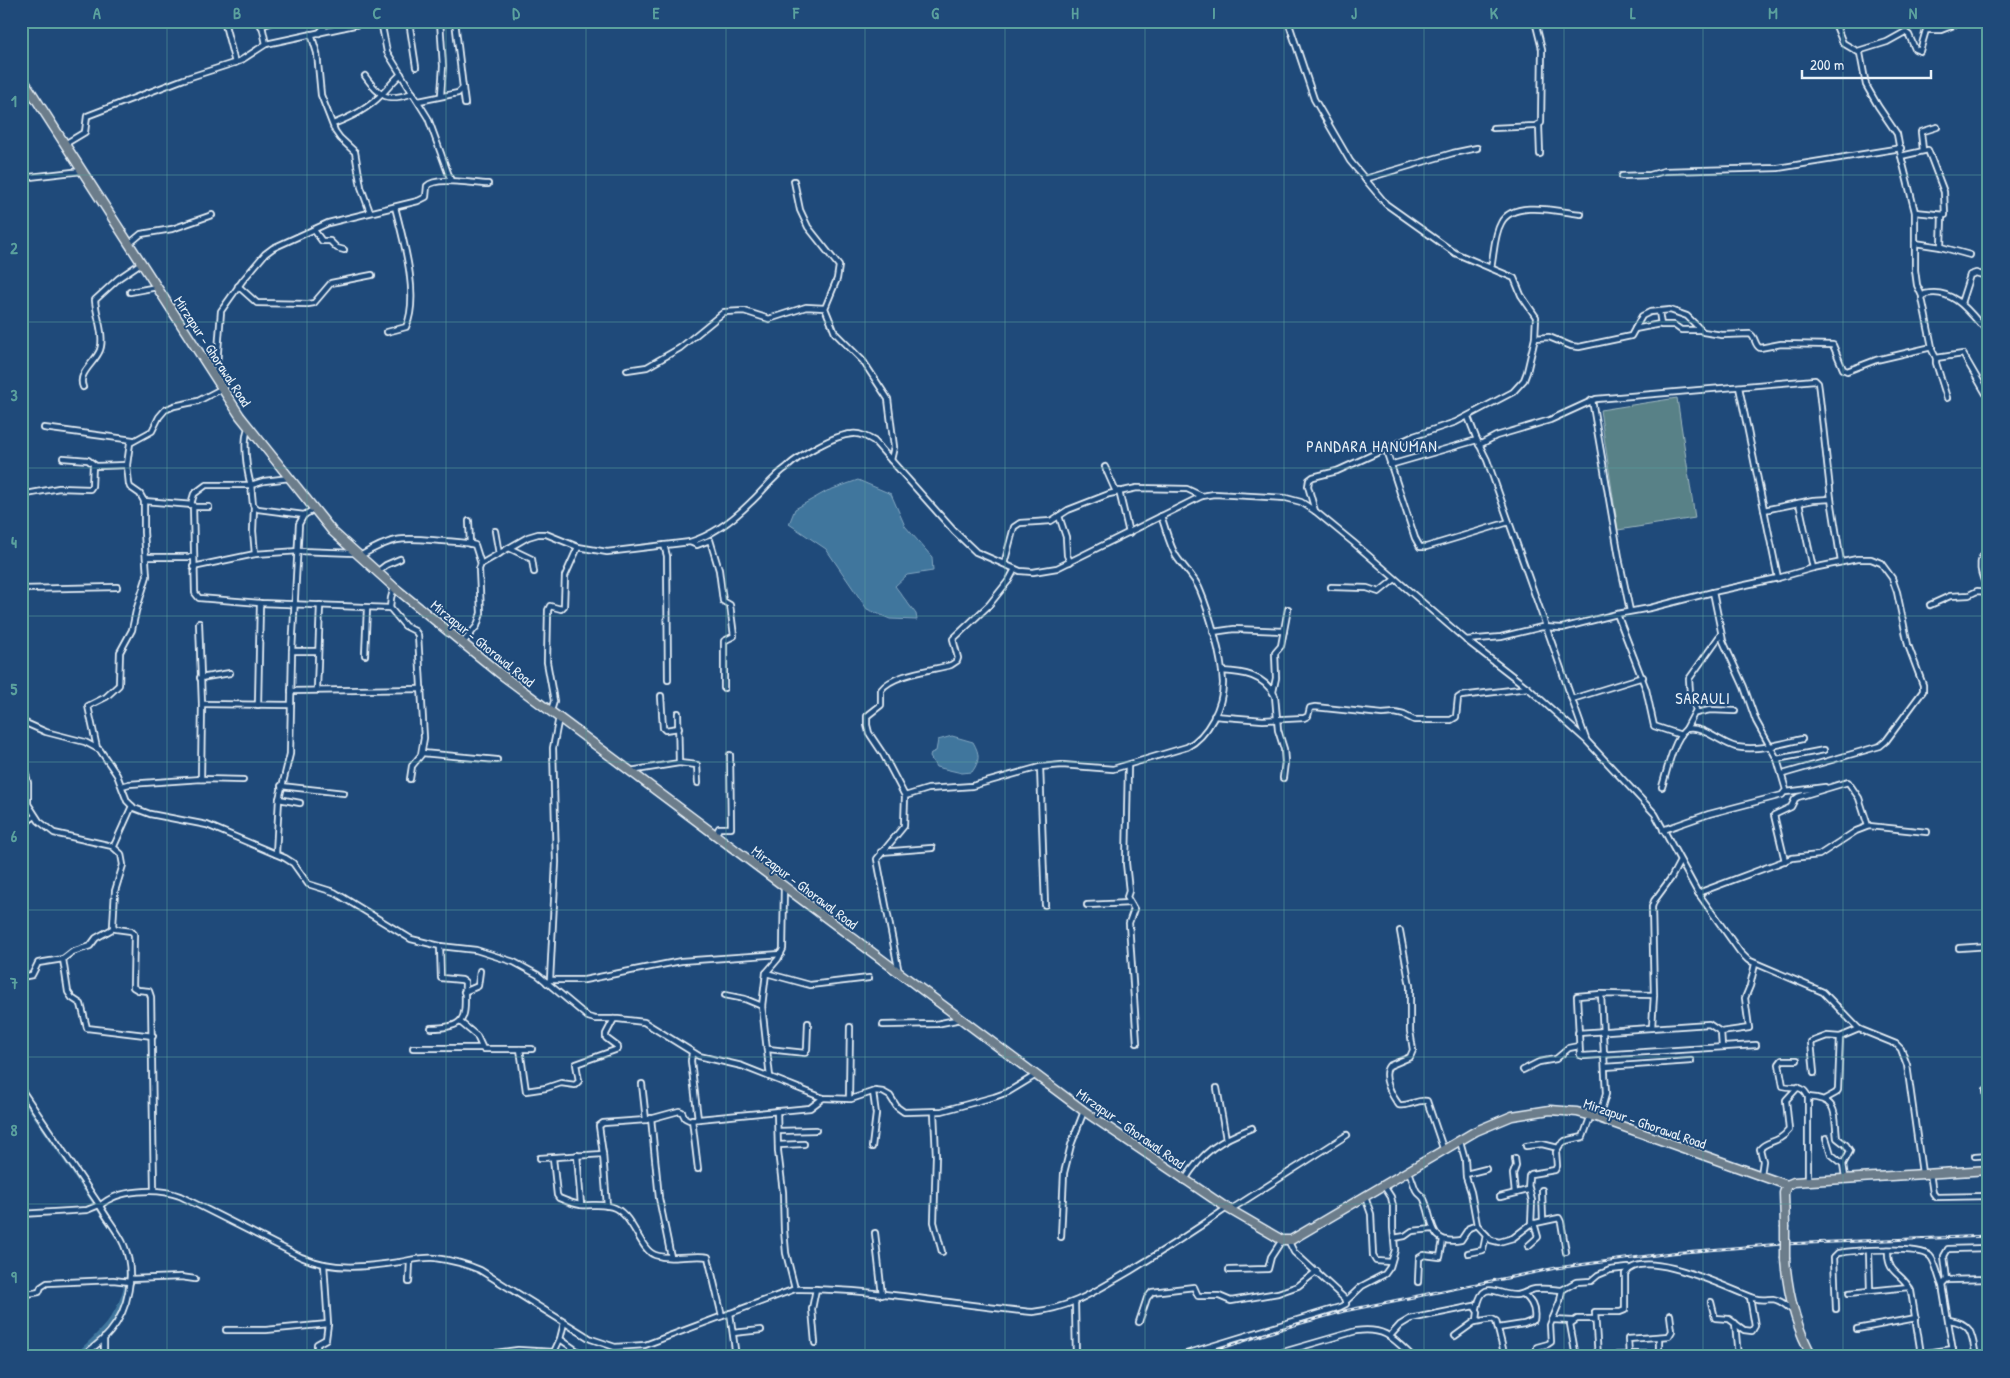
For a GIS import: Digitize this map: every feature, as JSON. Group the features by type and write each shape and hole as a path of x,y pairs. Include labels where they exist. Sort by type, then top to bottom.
{"main road":[{"name":"Mirzapur - Ghorawal Road","path":"21,76 249,428 290,478 313,510 332,531 394,587 462,644 550,712 1084,1111 1228,1209 1285,1240 1365,1197 1460,1141 1498,1122 1523,1113 1550,1110 1595,1116 1787,1185"},
{"path":"1813,1357 1793,1310 1786,1279 1784,1193 1787,1185 1808,1180 1989,1170"}],"street":[{"path":"224,21 235,63"},
{"path":"266,44 261,24 276,21"},
{"path":"320,32 330,21"},
{"path":"338,21 344,27"},
{"path":"65,144 85,132 86,118 89,115 184,79 235,63 266,44 373,21"},
{"path":"381,21 387,52 419,101 434,132 451,181"},
{"path":"409,21 416,67"},
{"path":"440,21 443,66 441,95"},
{"path":"455,21 465,104"},
{"path":"1288,21 1314,99 1350,161 1365,179 1391,209 1455,253 1514,278 1521,295 1536,318 1535,338 1527,372 1519,387 1513,392 1447,426 1414,436 1342,469 1313,477 1309,480 1308,486 1315,512"},
{"path":"1536,21 1542,49 1542,118 1539,125 1540,154"},
{"path":"1834,21 1844,45 1858,51 1887,42 1905,32 1909,35 1915,49 1920,51 1926,30 1942,30 1954,25 1956,21"},
{"path":"311,34 317,53 321,95 340,138 355,152 361,187 370,212"},
{"path":"1858,51 1866,85 1896,131 1901,148 1901,156 1915,212 1916,281 1922,296 1931,348 1936,358 1936,364 1947,398"},
{"path":"333,124 360,113 382,95 401,74"},
{"path":"365,76 376,91 382,95 393,98 413,93"},
{"path":"419,101 458,93 463,88"},
{"path":"1493,128 1539,125"},
{"path":"1923,150 1921,132 1937,127"},
{"path":"1365,179 1453,152 1478,148"},
{"path":"1622,176 1650,175 1664,171 1778,168 1901,148"},
{"path":"1901,156 1927,149 1930,152 1943,187 1946,214 1942,216 1941,247"},
{"path":"21,178 82,171"},
{"path":"216,378 221,311 238,286 265,254 273,248 328,223 418,202 426,197 428,184 451,181 488,184"},
{"path":"794,181 800,210 808,227 839,266 837,279 825,308 834,333 864,361 888,399 894,447 891,460"},
{"path":"387,332 406,327 411,294 403,240 395,206"},
{"path":"1491,268 1499,226 1510,213 1525,208 1581,214"},
{"path":"1915,212 1942,216"},
{"path":"129,244 141,234 172,229 212,216"},
{"path":"314,230 322,241 330,241 336,248 344,250"},
{"path":"1915,243 1941,247 1970,256"},
{"path":"83,387 82,376 95,360 101,348 95,300 119,278 141,263"},
{"path":"1961,303 1970,275 1976,274 1989,277"},
{"path":"238,286 257,303 308,304 314,302 331,283 372,275"},
{"path":"130,292 157,287"},
{"path":"1922,296 1937,292 1961,303 1980,324 1989,326"},
{"path":"627,370 647,367 680,348 724,312 744,311 769,319 806,306 825,308"},
{"path":"1535,338 1549,337 1571,346 1579,347 1628,338 1633,335 1638,320 1642,316 1670,310 1682,313 1691,319 1700,330"},
{"path":"1659,311 1660,324"},
{"path":"1635,329 1660,324 1674,325 1680,330 1700,330 1722,335 1750,334 1760,348 1781,344 1834,345 1843,370 1847,371 1876,360 1931,348"},
{"path":"1936,358 1963,354 1989,399"},
{"path":"1390,465 1478,442 1550,420 1592,400 1812,380 1816,382 1830,499 1841,562"},
{"path":"1739,387 1778,578"},
{"path":"97,748 88,706 106,697 119,685 120,652 132,630 147,576 144,501 140,494 130,488 128,447 133,440 152,431 158,417 164,410 198,400 222,388"},
{"path":"1592,400 1620,564 1630,611"},
{"path":"1468,416 1487,460 1586,740"},
{"path":"44,428 133,440"},
{"path":"249,428 245,436 248,475 254,507 253,531 255,554"},
{"path":"481,564 528,537 538,534 546,534 578,547 607,552 690,542 713,532 751,503 788,466 807,453 832,440 851,434 866,436 874,441 964,542 976,552 1015,569 1033,572 1057,568 1202,496 1214,494 1286,498 1300,502 1315,512 1466,640 1528,688 1586,740 1658,819 1698,893 1740,952 1748,960 1823,992 1859,1029 1896,1044 1904,1056 1926,1173 1932,1193 1936,1197 1989,1196"},
{"path":"1386,450 1419,545 1426,547 1508,522"},
{"path":"63,458 88,460 93,465 128,465"},
{"path":"21,495 59,488 90,490 92,486 93,465"},
{"path":"1106,467 1117,492 1129,533"},
{"path":"290,478 264,481 251,485 206,484 194,494 192,506 194,593 199,598 260,603 390,608"},
{"path":"1004,564 1016,525 1020,523 1051,521 1068,510 1117,492 1144,487 1187,489 1202,496"},
{"path":"1764,510 1830,499"},
{"path":"144,501 209,507"},
{"path":"1799,503 1813,568"},
{"path":"254,507 304,515"},
{"path":"276,854 279,799 290,754 292,651 299,524 304,515 313,510"},
{"path":"1059,516 1066,537 1067,555 1070,562"},
{"path":"905,796 928,789 972,786 1040,766 1062,765 1113,769 1128,766 1196,742 1205,734 1214,716 1223,685 1222,671 1200,589 1175,554 1161,516"},
{"path":"469,521 470,544"},
{"path":"495,531 499,554"},
{"path":"193,567 255,554 299,551 358,555 382,544 399,539 412,538 470,544 477,547 481,564 479,569 481,613 477,626 462,644"},
{"path":"690,542 697,545 710,540 719,570 723,601 730,605 734,636 724,641 724,688"},
{"path":"664,545 667,556 668,680"},
{"path":"550,712 554,700 547,662 548,610 550,606 561,608 564,606 565,576 578,547"},
{"path":"509,548 532,559 534,572"},
{"path":"1930,605 1950,596 1969,596 1976,591 1989,592 1982,576 1980,565 1982,556 1989,548"},
{"path":"147,557 193,557"},
{"path":"378,572 386,565 400,558"},
{"path":"1466,640 1501,637 1547,628 1562,628 1778,578 1813,568 1871,558 1887,570 1896,588 1903,629 1923,690 1886,741 1880,746 1783,774"},
{"path":"899,973 877,862 882,852 904,826 905,796 884,754 869,733 867,716 881,705 881,690 888,684 902,677 951,665 958,661 953,639 989,605 1009,580 1015,569"},
{"path":"1331,588 1367,588 1379,592 1395,579"},
{"path":"21,589 117,587"},
{"path":"394,587 390,608 405,626 417,633 422,689 424,738 422,753 412,766 410,779"},
{"path":"1713,592 1721,634 1756,721 1777,759 1783,774 1786,792"},
{"path":"258,705 260,603"},
{"path":"317,690 320,605"},
{"path":"364,655 367,608"},
{"path":"1273,692 1276,678 1275,653 1282,646 1288,609"},
{"path":"1617,614 1643,678 1654,726 1681,734"},
{"path":"199,624 202,704 201,779"},
{"path":"1213,632 1241,629 1284,631"},
{"path":"1662,787 1670,758 1681,734 1686,730 1696,713 1690,692 1690,679 1721,634"},
{"path":"292,651 318,651"},
{"path":"1222,671 1248,673 1258,678 1273,692 1278,730 1284,753 1283,778"},
{"path":"200,678 230,674"},
{"path":"1572,699 1643,678"},
{"path":"1214,716 1247,720 1304,718 1308,716 1310,708 1315,707 1382,714 1404,714 1414,720 1451,720 1456,717 1458,698 1461,696 1528,688"},
{"path":"291,691 422,689"},
{"path":"661,696 663,728 665,730 678,728"},
{"path":"202,704 291,705"},
{"path":"1696,713 1710,710 1735,710"},
{"path":"678,714 679,763"},
{"path":"549,982 556,862 553,748 559,718"},
{"path":"21,721 42,731 76,739 97,748 104,755 122,786 127,801 132,806 150,814 207,825 276,854 292,863 308,884 338,894 407,937 440,946 471,949 500,957 535,973 549,982 588,1017 598,1020 639,1021 652,1026 692,1053 708,1059 742,1066 823,1098 849,1099 880,1091 888,1094 897,1107 904,1112 919,1110 934,1112 950,1109 1003,1094 1036,1075"},
{"path":"1686,730 1696,729 1737,747 1753,749 1772,747 1802,738"},
{"path":"1777,759 1824,750"},
{"path":"422,753 497,760"},
{"path":"21,754 28,783 28,804 43,825 54,833 114,846 121,854 124,862 114,895 114,928"},
{"path":"715,836 719,828 731,828 730,755"},
{"path":"629,771 679,763 697,764 698,783"},
{"path":"1040,766 1045,905"},
{"path":"1128,766 1126,863 1129,891 1127,897 1134,909 1128,923 1137,1043"},
{"path":"122,786 201,779 243,780"},
{"path":"1785,861 1775,814 1792,806 1798,797 1846,782 1851,784 1859,798 1868,826"},
{"path":"281,786 344,792"},
{"path":"1663,830 1709,814 1782,795 1786,792 1834,786"},
{"path":"279,799 300,803"},
{"path":"114,846 132,806"},
{"path":"21,826 35,816"},
{"path":"1698,893 1785,861 1825,852 1856,830 1868,826 1927,832"},
{"path":"882,852 932,848"},
{"path":"1652,1027 1654,995 1652,907 1654,901 1672,878 1680,861"},
{"path":"770,1077 762,1006 766,973 781,954 784,886"},
{"path":"1087,905 1130,903"},
{"path":"21,977 32,975 38,962 62,959 72,952 90,946 96,938 114,928 131,931 134,934 133,987 150,992 154,1190"},
{"path":"1400,932 1410,986 1410,1031 1413,1050 1410,1056 1389,1066 1386,1073 1392,1094 1398,1105 1403,1106 1423,1100 1426,1101 1444,1151"},
{"path":"431,1028 449,1028 460,1022 464,1014 464,981 441,978 440,946"},
{"path":"1959,948 1989,946"},
{"path":"549,982 584,980 680,961 781,954"},
{"path":"62,959 67,989 72,998 82,1006 84,1023 87,1028 152,1036"},
{"path":"1578,1033 1703,1024 1709,1024 1721,1032 1749,1028 1745,998 1755,964"},
{"path":"464,992 478,986 480,971"},
{"path":"766,973 810,985 869,978"},
{"path":"1654,995 1601,994 1577,996 1581,1056 1756,1045"},
{"path":"1528,1246 1538,1237 1532,1224 1532,1201 1529,1188 1530,1175 1553,1171 1556,1168 1558,1148 1565,1141 1583,1137 1606,1094 1601,994"},
{"path":"725,995 745,999 762,1006"},
{"path":"520,1050 526,1092 561,1083 575,1085 578,1083 576,1064 618,1049 618,1047 607,1040 606,1034 614,1019"},
{"path":"884,1025 936,1024 961,1019"},
{"path":"460,1022 477,1036 481,1048"},
{"path":"768,1049 805,1053 807,1049 808,1023"},
{"path":"849,1099 850,1027"},
{"path":"1814,1073 1811,1042 1827,1036 1840,1037 1859,1029"},
{"path":"1721,1032 1722,1047"},
{"path":"1808,1097 1824,1099 1838,1090 1840,1037"},
{"path":"1523,1070 1539,1062 1556,1059 1569,1048 1579,1046"},
{"path":"413,1048 532,1049"},
{"path":"692,1053 698,1169"},
{"path":"1797,1060 1782,1060 1779,1064 1783,1086 1803,1088 1808,1097 1808,1180"},
{"path":"1605,1067 1691,1061"},
{"path":"642,1084 649,1119 659,1198 671,1257"},
{"path":"1761,1175 1763,1161 1760,1149 1763,1146 1780,1140 1789,1130 1785,1103 1787,1097 1798,1087"},
{"path":"1217,1088 1226,1139"},
{"path":"21,1089 124,1246 129,1265 122,1312 115,1325 104,1338 81,1357"},
{"path":"1986,1090 1989,1118"},
{"path":"872,1092 876,1114 872,1147"},
{"path":"607,1206 599,1126 601,1123 649,1119 681,1111 687,1120 735,1117 810,1108 823,1098"},
{"path":"1824,1099 1835,1112 1836,1138 1846,1145 1850,1151 1843,1164 1845,1178"},
{"path":"777,1111 786,1253 795,1289"},
{"path":"1061,1237 1064,1173 1070,1145 1084,1111"},
{"path":"934,1112 936,1156 934,1222 942,1252"},
{"path":"1184,1180 1196,1162 1226,1139 1252,1128"},
{"path":"778,1131 816,1130"},
{"path":"21,1214 92,1209 128,1193 154,1190 180,1196 300,1257 324,1266 362,1267 435,1258 469,1266 480,1270 591,1339 615,1347 632,1347 644,1345 795,1289 882,1295 1033,1312 1075,1305 1346,1135"},
{"path":"1826,1138 1831,1154 1843,1164"},
{"path":"1460,1141 1477,1225 1486,1235 1495,1241 1513,1238 1532,1224 1557,1218 1560,1219 1566,1252"},
{"path":"778,1145 804,1144"},
{"path":"1526,1146 1542,1144 1558,1148"},
{"path":"540,1158 603,1154"},
{"path":"1974,1156 1989,1155"},
{"path":"577,1156 581,1205"},
{"path":"553,1158 558,1197 581,1205 616,1208 627,1217 650,1252 671,1257 708,1257 722,1316"},
{"path":"1515,1158 1516,1166 1513,1174 1515,1193"},
{"path":"1466,1174 1486,1169"},
{"path":"1409,1172 1416,1191 1424,1198 1437,1236 1443,1240 1461,1240 1469,1228 1477,1225"},
{"path":"1176,1357 1340,1307 1346,1304 1346,1301 1362,1286 1385,1274 1396,1247 1393,1206 1391,1197 1384,1186"},
{"path":"1500,1197 1529,1188"},
{"path":"1542,1190 1543,1221"},
{"path":"1365,1197 1371,1214 1373,1256 1376,1261 1391,1262"},
{"path":"1394,1238 1405,1236 1412,1232 1434,1229"},
{"path":"876,1233 882,1295"},
{"path":"1468,1253 1483,1250 1486,1235"},
{"path":"1229,1270 1268,1268 1271,1257 1285,1240 1294,1252 1317,1271 1346,1301"},
{"path":"1418,1282 1419,1258 1424,1255 1440,1257 1443,1240"},
{"path":"1947,1280 1944,1256 1948,1249 1989,1248"},
{"path":"1888,1250 1890,1267 1909,1287 1921,1354"},
{"path":"1836,1309 1835,1255 1842,1252 1888,1250 1910,1250 1928,1255 1942,1285 1954,1357"},
{"path":"1869,1251 1870,1290"},
{"path":"410,1261 410,1282"},
{"path":"1476,1322 1478,1317 1476,1308 1480,1297 1488,1290 1513,1295 1550,1288 1562,1290 1576,1282 1591,1281 1608,1270 1650,1265 1664,1265 1721,1284 1760,1300 1778,1300 1793,1310"},
{"path":"317,1357 317,1344 326,1339 328,1324 324,1266"},
{"path":"1630,1268 1625,1274 1625,1310 1620,1312 1597,1310 1594,1314 1598,1356 1654,1355 1659,1350 1659,1337"},
{"path":"1139,1322 1147,1298 1156,1290 1194,1287 1198,1296 1219,1296 1229,1300 1242,1300 1290,1290 1317,1271"},
{"path":"21,1295 39,1292 41,1286 46,1283 128,1281 180,1277 195,1279"},
{"path":"1942,1285 1947,1280 1989,1279"},
{"path":"1849,1293 1909,1287"},
{"path":"1537,1357 1537,1347 1551,1342 1550,1325 1560,1301 1562,1290"},
{"path":"815,1343 812,1309 816,1291"},
{"path":"1498,1328 1524,1324 1534,1320 1535,1315 1531,1301 1523,1294"},
{"path":"1711,1302 1715,1318 1726,1319 1746,1331 1752,1331 1755,1328 1750,1297"},
{"path":"1075,1305 1076,1357"},
{"path":"1390,1336 1400,1325 1410,1319 1471,1306 1476,1308"},
{"path":"731,1314 736,1357"},
{"path":"1629,1356 1628,1339 1669,1336 1671,1334 1670,1315"},
{"path":"1857,1329 1916,1318"},
{"path":"1455,1336 1476,1322 1494,1319 1505,1357"},
{"path":"1552,1320 1594,1319"},
{"path":"1573,1320 1570,1327 1576,1357"},
{"path":"1949,1320 1962,1322 1968,1328 1976,1357"},
{"path":"463,1357 518,1350 553,1354 564,1323"},
{"path":"1734,1323 1738,1357"},
{"path":"226,1330 266,1330 328,1324"},
{"path":"733,1333 761,1330"},
{"path":"1266,1357 1356,1330 1375,1330 1390,1336 1412,1357"},
{"path":"104,1338 104,1357"},
{"path":"560,1338 580,1355 586,1357"},
{"path":"1900,1357 1953,1350"},
{"path":"43,1357 67,1357"}],"green space":[{"path":"1677,398 1695,518 1618,530 1600,410"}],"water":[{"path":"858,480 891,494 905,526 932,557 933,571 907,575 895,586 916,614 917,620 890,619 867,609 826,549 789,524 795,509 827,491"},
{"path":"952,736 973,742 978,757 977,764 972,772 962,773 936,767 930,757 931,753 936,751 938,740"}],"waterway":[{"path":"21,1094 120,1240"},
{"path":"75,1357 104,1330 118,1310 123,1298 128,1271"}],"railway":[{"path":"1194,1357 1344,1311 1556,1268 1671,1253 1782,1244 1989,1236"}],"district":[{"name":"PANDARA HANUMAN","path":"1372,446"},
{"name":"SARAULI","path":"1703,698"}]}
